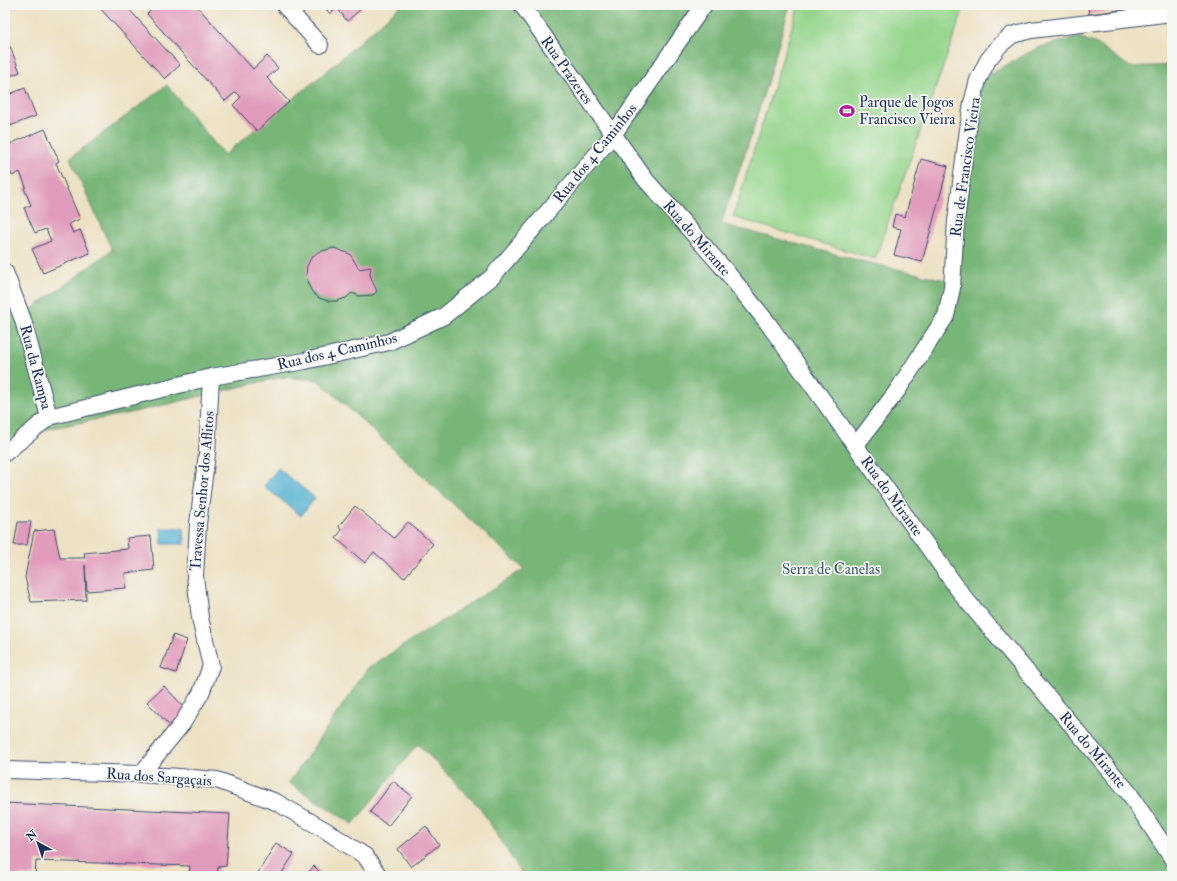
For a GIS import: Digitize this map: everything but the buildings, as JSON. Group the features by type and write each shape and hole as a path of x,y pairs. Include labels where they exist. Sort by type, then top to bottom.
{"street":[{"path":"284,5 320,45"},
{"name":"Rua Prazeres","path":"522,5 613,135"},
{"name":"Rua dos 4 Caminhos","path":"5,453 49,417 211,377 305,361 389,342 444,316 492,277 613,135 704,5"},
{"name":"Rua de Francisco Vieira","path":"856,445 897,391 946,316 952,288 956,221 972,103 978,80 988,60 1000,45 1012,35 1024,31 1172,13"},
{"name":"Rua do Mirante","path":"613,135 645,179 726,271 767,322 963,596 1129,793 1172,858"},
{"name":"Rua da Rampa","path":"5,272 23,320 49,417"},
{"name":"Travessa Senhor dos Aflitos","path":"141,774 182,724 201,693 211,666 200,618 195,576 198,524 207,454 211,377"},
{"name":"Rua dos Sargaçais","path":"5,770 141,774 217,780 276,802 365,856 379,876"}],"green space":[{"name":"Serra de Canelas","path":"401,5 790,5 752,133 721,224 861,261 959,283 966,211 964,99 990,74 1037,48 1078,37 1097,44 1130,67 1172,65 1172,876 523,876 481,809 418,744 353,824 289,783 368,668 524,569 318,380 281,377 130,413 42,430 5,455 5,313 28,312 112,250 70,158 167,85 224,155 327,71"},
{"name":"Parque de Jogos Francisco Vieira","path":"799,5 965,5 875,259 733,217"}],"water":[{"path":"278,468 315,498 301,516 264,486"},
{"path":"161,528 184,528 185,544 162,544"}],"place":[{"name":"Parque de Jogos Francisco Vieira","path":"847,111"}]}
